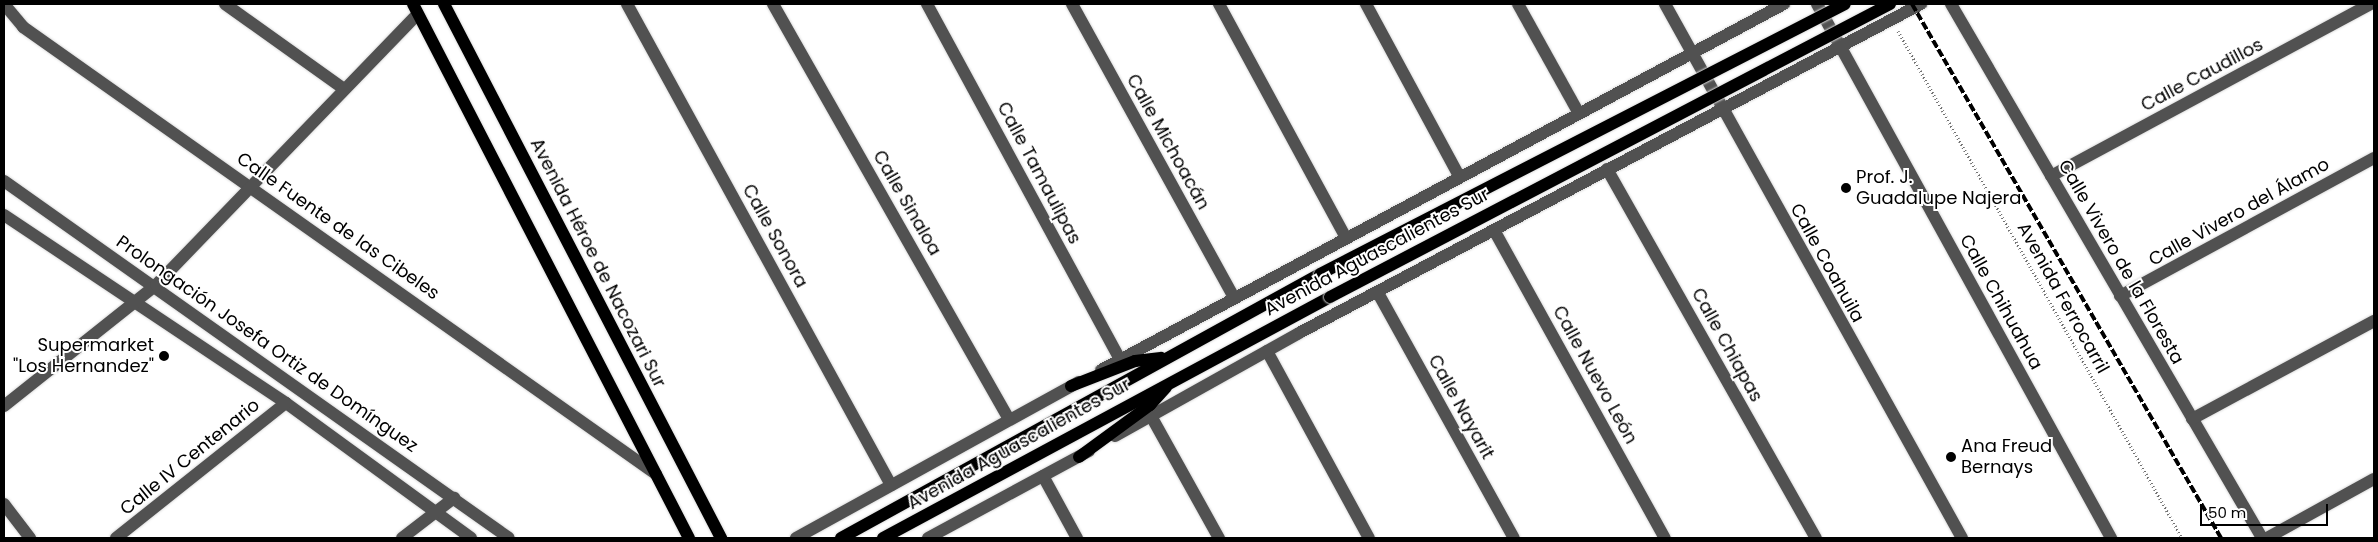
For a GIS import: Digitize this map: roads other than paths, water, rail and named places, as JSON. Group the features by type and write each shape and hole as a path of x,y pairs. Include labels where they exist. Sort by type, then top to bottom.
{"main road":[{"name":"Avenida Héroe de Nacozari Sur","path":"444,4 722,538"},
{"name":"Avenida Aguascalientes Sur","path":"841,538 1320,274 1845,4"},
{"name":"Avenida Aguascalientes Sur","path":"883,538 1171,380 1890,4"},
{"path":"415,9 689,538"},
{"path":"1071,386 1135,361 1166,358"},
{"path":"1079,457 1150,405 1171,380"}],"street":[{"name":"Calle Fuente de las Cibeles","path":"4,4 23,27 252,185 656,474"},
{"path":"225,4 344,89"},
{"name":"Calle Sonora","path":"627,4 891,485"},
{"name":"Calle Sinaloa","path":"773,4 1010,420"},
{"name":"Calle Tamaulipas","path":"928,4 1120,360"},
{"name":"Calle Michoacán","path":"1072,4 1234,297"},
{"path":"1219,4 1345,236"},
{"path":"1366,4 1459,176"},
{"path":"1518,4 1578,112"},
{"name":"Calle Coahuila","path":"1665,4 1722,110 1962,538"},
{"name":"Avenida Aguascalientes Sur","path":"796,538 1345,236 1784,4"},
{"name":"Calle Chihuahua","path":"1817,4 2111,538"},
{"name":"Avenida Aguascalientes Sur","path":"928,538 1079,457 1267,351 1921,4"},
{"name":"Calle Vivero de la Floresta","path":"1951,4 2262,538"},
{"name":"Calle Caudillos","path":"2051,176 2370,4"},
{"path":"4,406 139,301 156,285 344,89 415,9"},
{"name":"Calle Vivero del Álamo","path":"2120,296 2374,158"},
{"name":"Calle Chiapas","path":"1607,169 1816,538"},
{"name":"Prolongación Josefa Ortiz de Domínguez","path":"4,181 156,285 509,538"},
{"path":"4,214 139,301 286,403 471,538"},
{"name":"Calle Nuevo León","path":"1494,230 1665,538"},
{"name":"Calle Nayarit","path":"1378,293 1514,538"},
{"path":"2192,420 2374,321"},
{"path":"1267,351 1369,538"},
{"name":"Calle IV Centenario","path":"116,538 286,403"},
{"path":"1151,416 1219,538"},
{"path":"1043,476 1077,538"},
{"path":"2267,538 2374,480"},
{"path":"402,538 454,498"},
{"path":"4,504 30,538"}],"railway":[{"path":"1912,4 2221,538"}],"place":[{"name":"Prof. J. Guadalupe Najera","path":"1846,188"},
{"name":"Supermarket \"Los Hernandez\"","path":"164,356"},
{"name":"Ana Freud Bernays","path":"1951,457"}]}
